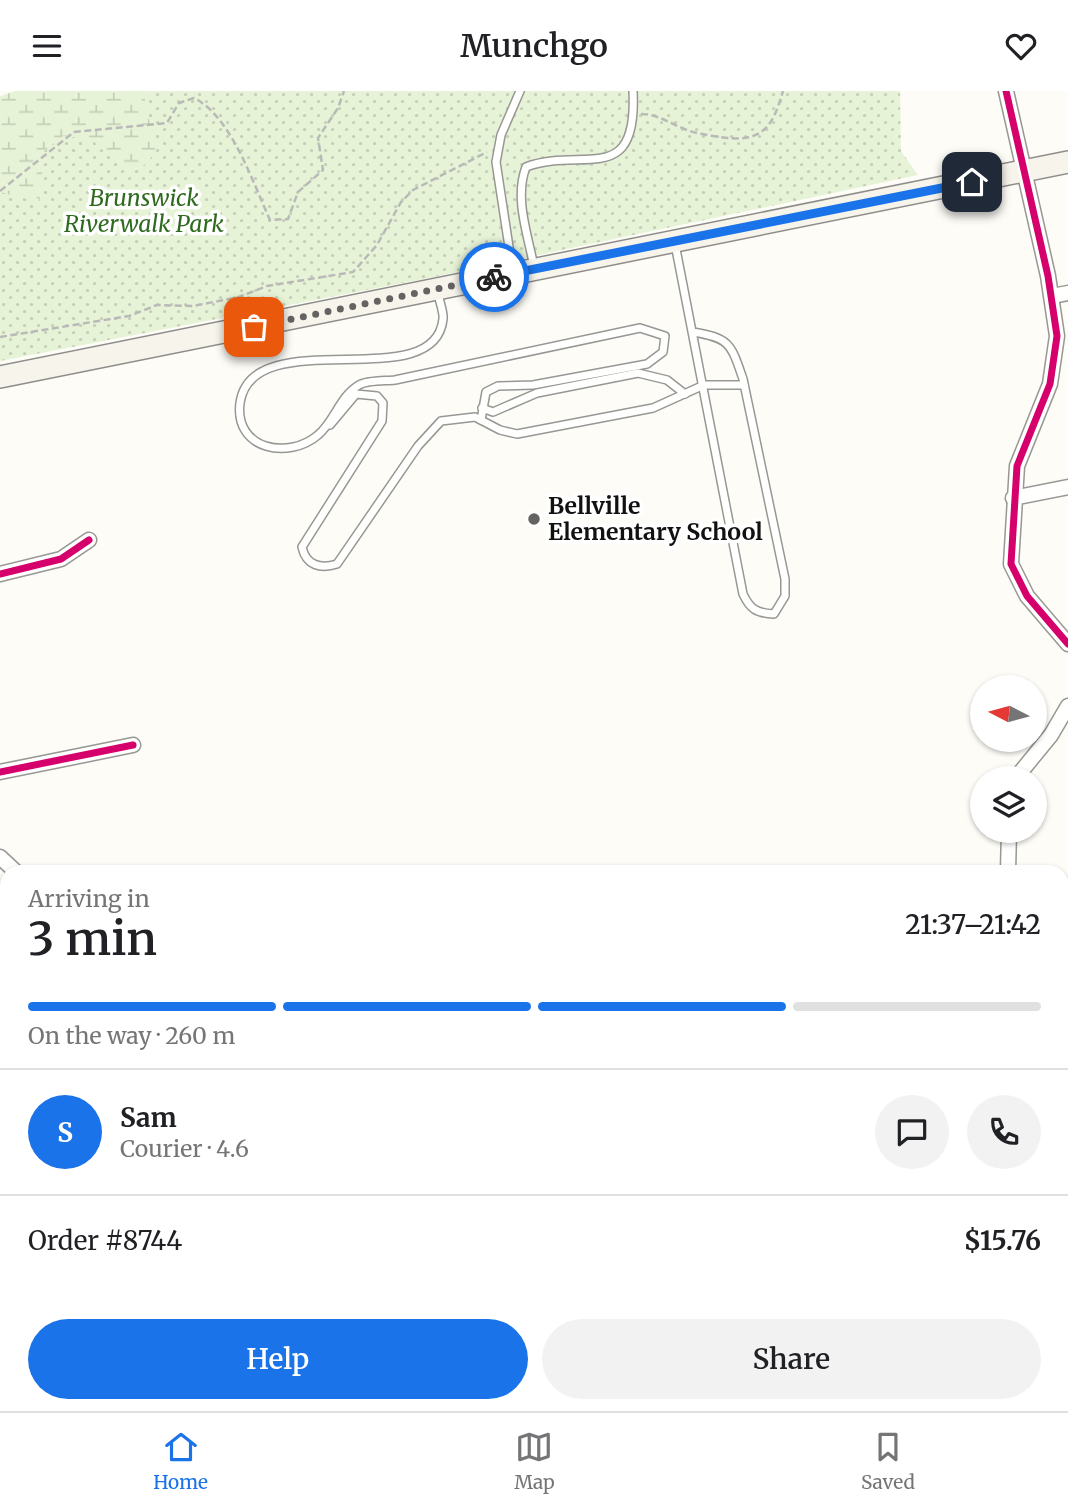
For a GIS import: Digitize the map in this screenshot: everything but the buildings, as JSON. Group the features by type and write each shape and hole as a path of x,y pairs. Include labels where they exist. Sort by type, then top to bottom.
{"main road":[{"path":"0,377 1068,162"}],"street":[{"path":"1009,92 1052,296 1057,335 1055,366 1017,466 1010,550 1015,576 1068,644"},
{"path":"1052,296 1068,293"},
{"path":"1013,498 1068,487"},
{"path":"0,574 61,559 89,540"},
{"path":"1026,766 1051,736 1068,706"},
{"path":"0,772 133,745"},
{"path":"1008,865 1009,843"}],"lane":[{"path":"513,273 496,162 499,146 520,91"},
{"path":"534,269 521,198 521,179 526,167 539,162 603,160 617,153 634,115 633,91"},
{"path":"674,240 743,594 749,607 761,613 774,614 785,596 785,579 744,386 733,348 721,337 693,332"},
{"path":"437,289 443,320 432,343 414,354 350,361 300,360 272,367 247,386 240,401 240,421 253,440 272,450 295,449 319,435 356,394 377,396 383,403 382,421 302,547 304,556 312,564 325,568 337,564 435,425 441,421 465,417 481,420 500,431 517,434 653,408 704,385 744,386"},
{"path":"319,435 349,394 360,384 395,380 640,328 665,335 663,352 647,364 533,385 498,386 486,392 481,420"},
{"path":"482,408 493,412 537,393 638,373 667,380 685,394"}],"path":[{"path":"0,191 75,132 167,123 179,103 194,98 207,105 227,129 270,220 288,219 298,191 323,170 318,138 338,108 344,91"},
{"path":"634,115 650,114 698,133 734,139 752,138 767,129 776,114 783,91"},
{"path":"0,337 129,316 157,305 193,306 239,297 267,285 354,272 377,245 401,202 413,190 499,146"}],"green space":[{"path":"15,91 145,91 146,113 156,141 153,154 150,160 139,168 126,172 91,139 63,136 43,152 42,190 38,202 0,192 0,96"},
{"name":"Brunswick Riverwalk Park","path":"108,91 900,91 901,151 918,175 434,277 0,361 0,115"}],"cycle path":[{"path":"1006,91 1048,276 1057,336 1050,384 1017,466 1011,564 1027,596 1068,644"},
{"path":"0,574 61,559 89,540"},
{"path":"0,772 133,745"}],"way so far":[{"path":"254,327 494,277"}],"place":[{"name":"Bellville Elementary School","path":"534,519"}],"route":[{"path":"494,277 972,182"}]}
